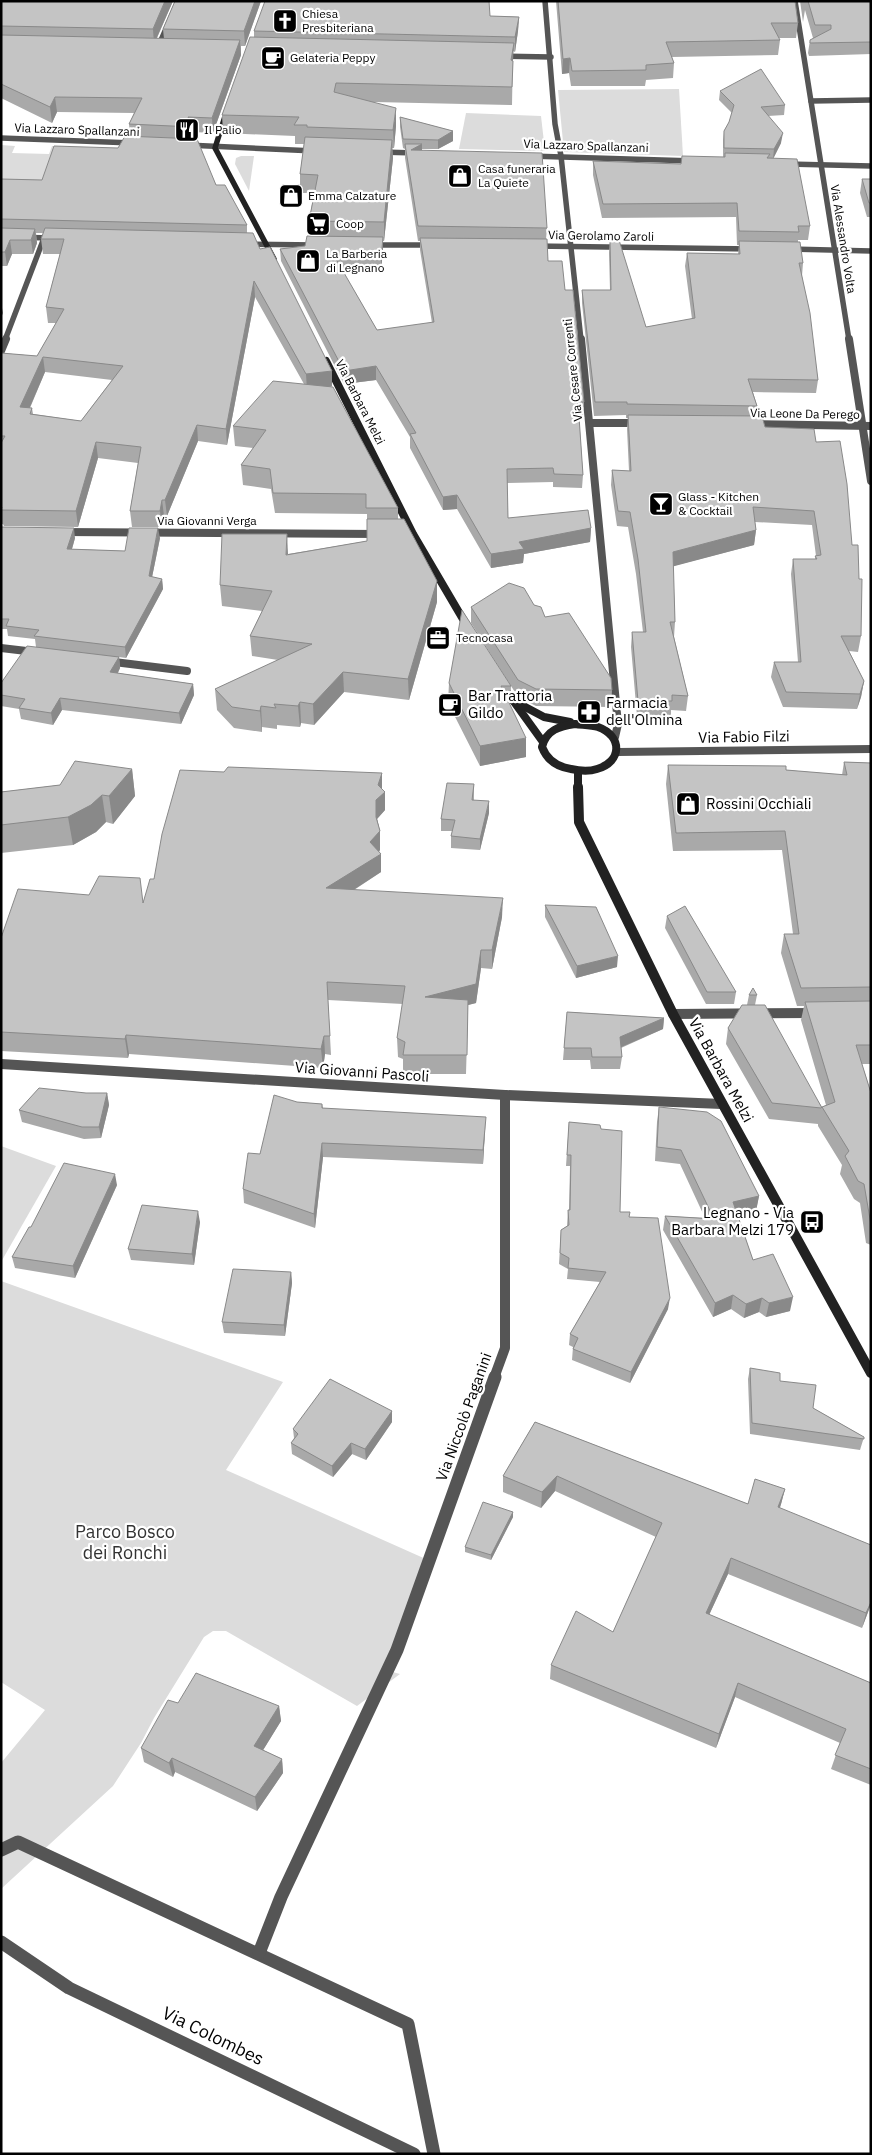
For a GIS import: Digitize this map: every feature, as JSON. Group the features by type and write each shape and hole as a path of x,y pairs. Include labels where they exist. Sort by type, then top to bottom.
{"street":[{"path":"158,47 178,1"},
{"name":"Via Cesare Correnti","path":"546,1 555,124 561,156 590,423 618,724 615,737"},
{"name":"Via Alessandro Volta","path":"795,1 871,481"},
{"path":"148,47 166,48"},
{"path":"492,56 551,58"},
{"path":"230,99 218,133 215,148 276,262"},
{"path":"810,101 871,100"},
{"name":"Via Lazzaro Spallanzani","path":"1,138 136,143"},
{"path":"184,145 215,148 325,151"},
{"path":"374,152 424,153"},
{"name":"Via Lazzaro Spallanzani","path":"522,156 704,161"},
{"path":"782,164 871,166"},
{"path":"1,237 63,238"},
{"path":"1,351 44,238"},
{"path":"238,244 321,245"},
{"path":"360,245 436,245"},
{"name":"Via Gerolamo Zaroli","path":"522,246 755,249"},
{"path":"785,249 871,250"},
{"name":"Via Barbara Melzi","path":"320,350 413,534 471,632"},
{"path":"590,423 648,423"},
{"name":"Via Leone Da Perego","path":"745,424 871,426"},
{"name":"Via Giovanni Verga","path":"50,532 393,534"},
{"path":"403,534 413,534"},
{"path":"1,648 40,653"},
{"path":"99,660 187,671"},
{"path":"500,682 510,698 543,742 543,751 558,766 578,771 595,769 609,764 618,752 615,737 598,726 576,724 544,717 510,698"},
{"path":"543,742 554,730 576,724"},
{"name":"Via Fabio Filzi","path":"618,752 871,749"},
{"name":"Via Barbara Melzi","path":"578,771 579,822 673,1014 871,1372"},
{"path":"673,1014 821,1013"},
{"name":"Via Giovanni Pascoli","path":"1,1064 505,1095 722,1104"},
{"name":"Via Niccolò Paganini","path":"258,1953 281,1897 397,1650 505,1348 505,1095"},
{"path":"1,1850 18,1842 408,2024 434,2154"},
{"name":"Via Colombes","path":"1,1942 69,1988 414,2154"}],"green space":[{"path":"679,89 683,156 564,152 558,90"},
{"path":"466,113 541,116 545,151 459,149"},
{"path":"1,145 15,146 12,153 49,154 52,146 61,146 41,192 1,191"},
{"path":"254,156 249,191 235,164 236,158"},
{"path":"1,1146 56,1166 1,1262"},
{"name":"Parco Bosco dei Ronchi","path":"1,1281 283,1382 226,1470 428,1560 389,1671 400,1674 357,1706 226,1631 213,1631 204,1637 113,1786 1,1889 1,1763 45,1710 1,1682"}],"building":[{"path":"1,1 165,1 153,29 1,26"},
{"path":"175,1 255,1 244,31 163,29"},
{"path":"265,1 489,1 490,16 519,17 515,37 254,31"},
{"path":"558,1 795,1 798,23 771,23 780,40 666,42 674,63 646,65 646,70 572,71 570,58 563,59"},
{"path":"808,1 871,1 871,42 810,43 810,40 831,29 831,25 815,25"},
{"path":"1,35 240,40 212,118 188,117 193,127 129,124 142,98 55,97 50,107 1,84"},
{"path":"250,37 514,43 511,60 513,61 512,87 336,83 334,92 396,108 393,130 294,125 299,117 222,115"},
{"path":"761,69 785,105 761,107 783,133 774,149 724,148 724,131 734,105 720,91"},
{"path":"400,117 453,131 438,140 403,139"},
{"path":"125,136 197,139 216,185 225,185 247,225 1,219 1,179 42,180 54,146 118,148"},
{"path":"305,137 392,140 384,222 309,221 318,175 300,174"},
{"path":"405,144 422,144 411,150 542,153 547,228 418,226"},
{"path":"725,153 770,154 767,158 797,159 810,226 798,226 799,232 739,231 737,203 603,204 593,161 681,164 682,156 725,157"},
{"path":"862,179 871,179 871,203 869,203"},
{"path":"1,228 35,229 31,240 10,240 5,252 1,252"},
{"path":"45,228 253,233 260,249 270,247 332,371 306,374 254,281 226,429 197,425 165,500 162,500 160,511 130,511 141,447 96,442 76,511 1,510 1,443 5,436 1,436 1,353 37,356 64,309 46,307 64,239 41,239","holes":["43,357 123,366 81,421 30,414 32,408 20,407"]},
{"path":"307,236 383,237 381,259 336,259 377,330 434,322 420,238 547,239 548,261 562,261 565,290 573,290 584,402 578,402 583,475 554,474 553,468 507,469 508,518 588,510 591,528 519,542 524,549 491,554 457,495 443,497 410,434 416,433 376,366 344,371 280,249 305,246"},
{"path":"610,240 619,240 646,327 695,318 687,253 740,254 739,241 800,242 803,263 799,263 810,313 818,380 748,379 757,406 595,402 582,290 611,290"},
{"path":"273,381 333,387 398,508 366,508 366,494 273,493 270,469 241,465 266,430 233,426"},
{"path":"628,415 762,416 765,427 814,429 816,442 840,441 847,484 852,545 858,545 859,579 862,579 861,636 841,636 864,681 860,694 786,692 774,662 801,662 793,559 817,559 815,556 821,555 814,511 753,507 756,530 673,552 675,622 670,622 688,696 672,695 672,701 638,701 632,632 646,632 638,559 630,512 618,511 612,470 631,471"},
{"path":"367,519 404,519 437,581 408,679 343,672 313,704 300,702 298,706 274,704 276,708 261,706 260,711 232,707 215,689 312,644 250,636 272,591 220,585 222,534 287,534 286,555 367,541"},
{"path":"1,527 74,528 67,549 125,551 129,528 158,528 149,576 162,579 125,647 34,636 39,630 6,626 9,619 1,619"},
{"path":"509,583 524,588 534,605 541,607 545,617 569,613 611,678 612,690 536,689 518,680 471,607"},
{"path":"462,610 511,686 501,686 526,738 480,746 449,683"},
{"path":"27,646 119,657 110,672 193,684 179,713 60,698 51,713 19,708 25,699 1,695 1,683"},
{"path":"75,761 132,769 109,796 102,795 91,805 68,817 1,825 1,792 60,785"},
{"path":"844,762 871,763 871,987 801,988 784,934 799,934 785,831 676,833 668,765 786,766 786,770 847,775"},
{"path":"228,767 382,773 378,785 385,792 376,800 376,817 380,831 370,842 381,854 326,888 503,898 492,950 481,950 476,984 425,997 468,1000 467,1055 403,1055 405,1042 397,1038 405,986 327,982 330,1036 324,1036 321,1049 126,1035 125,1039 1,1032 1,938 18,889 89,895 99,876 140,878 143,903 150,879 154,879 162,834 180,770 224,772"},
{"path":"447,783 474,784 472,800 489,801 480,839 451,836 455,820 441,819"},
{"path":"545,905 596,907 618,956 577,966"},
{"path":"685,906 736,992 707,992 667,916"},
{"path":"753,988 757,995 749,995"},
{"path":"871,1001 871,1045 856,1045 871,1093 871,1225 864,1184 858,1181 845,1156 849,1151 822,1107 835,1102 805,1002"},
{"path":"742,1005 765,1005 821,1108 772,1103 728,1028"},
{"path":"567,1012 664,1018 620,1037 622,1057 592,1057 591,1048 564,1048"},
{"path":"39,1088 86,1093 107,1093 99,1127 82,1127 19,1110"},
{"path":"274,1095 297,1102 322,1104 322,1108 486,1117 483,1150 322,1143 314,1214 243,1189 248,1153 260,1154"},
{"path":"659,1107 707,1112 721,1121 759,1196 733,1202 753,1260 773,1254 793,1297 769,1303 762,1298 746,1304 733,1295 715,1303 665,1216 714,1219 681,1150 657,1147"},
{"path":"569,1122 600,1125 601,1129 622,1131 620,1212 630,1212 629,1217 658,1218 670,1298 631,1372 573,1349 578,1338 570,1334 606,1272 568,1268 569,1258 560,1253 561,1230 569,1225 571,1155 567,1155"},
{"path":"64,1163 115,1174 73,1266 12,1257 29,1227 31,1227"},
{"path":"142,1205 198,1211 192,1254 128,1249"},
{"path":"233,1269 291,1272 284,1325 222,1322"},
{"path":"750,1368 780,1373 780,1381 816,1385 813,1408 864,1437 864,1439 752,1423"},
{"path":"330,1379 392,1411 365,1449 351,1443 332,1466 291,1443 298,1434 293,1429"},
{"path":"535,1422 748,1504 755,1479 785,1489 778,1507 871,1545 871,1602 866,1613 731,1558 706,1613 871,1683 871,1769 835,1755 846,1729 738,1683 719,1734 551,1665 576,1611 613,1632 662,1523 557,1476 542,1492 503,1476"},
{"path":"483,1502 513,1512 491,1555 465,1547"},
{"path":"196,1673 279,1706 254,1746 282,1759 255,1797 172,1758 169,1763 141,1748 168,1700 178,1703"}],"place":[{"name":"Chiesa Presbiteriana","path":"285,21"},
{"name":"Gelateria Peppy","path":"273,58"},
{"name":"Il Palio","path":"187,130"},
{"name":"Casa funeraria La Quiete","path":"460,176"},
{"name":"Emma Calzature","path":"291,196"},
{"name":"Coop","path":"318,224"},
{"name":"La Barberia di Legnano","path":"308,261"},
{"name":"Glass - Kitchen & Cocktail","path":"661,504"},
{"name":"Tecnocasa","path":"438,638"},
{"name":"Bar Trattoria Gildo","path":"450,705"},
{"name":"Farmacia dell'Olmina","path":"589,712"},
{"name":"Rossini Occhiali","path":"688,804"},
{"name":"Legnano - Via Barbara Melzi 179","path":"812,1222"}]}
